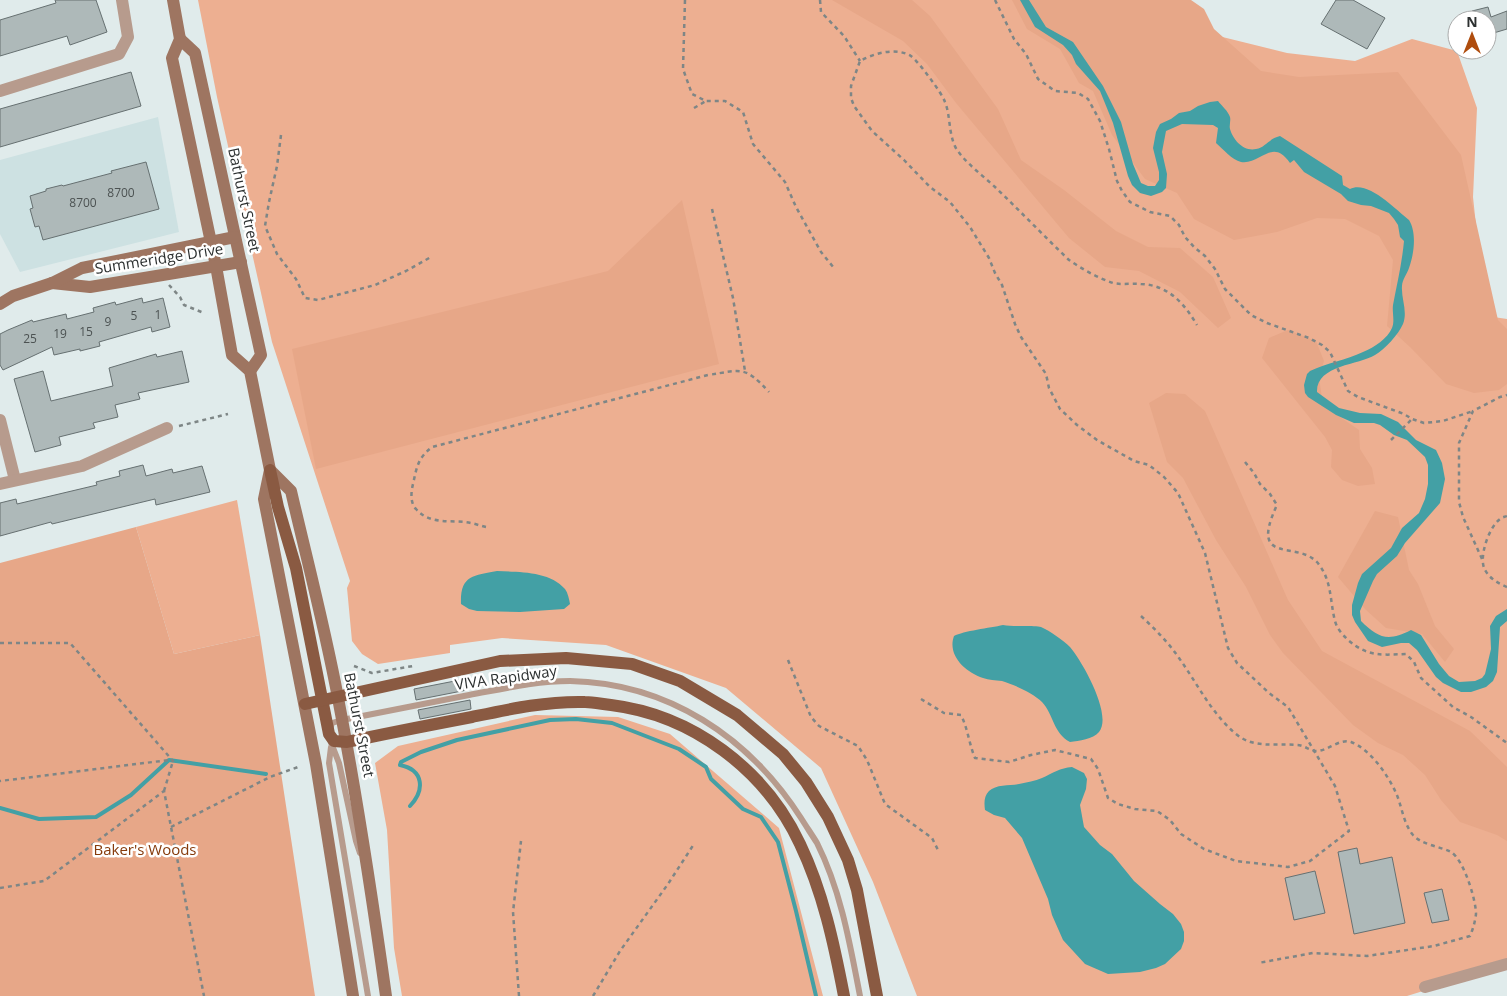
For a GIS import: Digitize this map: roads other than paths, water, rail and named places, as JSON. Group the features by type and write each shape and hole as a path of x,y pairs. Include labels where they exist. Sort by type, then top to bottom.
{"main road":[{"path":"173,0 180,39 172,58 216,266 232,355 250,371 278,507 296,568 330,740 346,742 538,704 586,702 633,708 664,717 699,733 742,766 763,787 783,813 800,843 825,909 844,996"},
{"name":"Bathurst Street","path":"180,39 195,53 241,262 260,355 250,371"},
{"name":"Summeridge Drive","path":"0,304 13,296 52,283 82,268 235,237"},
{"name":"Summeridge Drive","path":"52,283 90,287 241,262"},
{"path":"270,470 264,499 305,704 353,996"},
{"name":"Bathurst Street","path":"270,470 291,491 338,696 371,882 386,996"},
{"path":"305,704 500,660 566,658 632,664 680,681 737,715 783,754 806,782 824,810 848,860 856,890 877,996"}],"street":[{"path":"0,91 118,54 128,37 122,0"},
{"path":"0,420 15,480"},
{"path":"0,484 82,466 167,428"},
{"path":"1425,987 1507,964"}],"lane":[{"name":"VIVA Rapidway","path":"342,720 505,688 536,683 570,681 607,685 645,693 679,706 718,728 749,754 786,795 817,844 837,892 860,996"},
{"path":"342,720 332,723 329,763 368,996"},
{"path":"330,740 339,763 356,841 371,882"}],"water":[{"path":"1020,0 1029,0 1046,27 1073,42 1103,86 1121,122 1133,164 1141,183 1155,186 1159,180 1153,148 1156,132 1160,124 1179,113 1218,101 1229,115 1230,129 1234,137 1243,147 1247,149 1259,148 1280,136 1342,176 1343,185 1350,189 1357,187 1365,188 1373,192 1409,220 1412,225 1414,244 1411,262 1402,284 1405,314 1401,328 1391,341 1375,355 1340,367 1323,376 1317,392 1339,408 1360,413 1381,414 1398,422 1416,440 1436,450 1442,463 1445,479 1440,503 1405,543 1397,556 1377,574 1360,611 1361,621 1373,631 1384,636 1396,636 1411,630 1421,635 1449,676 1459,682 1475,681 1482,678 1485,674 1491,649 1490,626 1496,616 1507,609 1507,621 1500,627 1497,672 1493,681 1486,687 1471,692 1461,692 1443,683 1436,677 1417,650 1409,643 1382,647 1368,641 1355,622 1352,615 1352,605 1362,574 1391,548 1402,528 1419,513 1425,499 1428,484 1428,465 1425,457 1407,440 1394,435 1380,425 1374,423 1354,423 1336,415 1308,397 1305,393 1304,385 1307,374 1310,371 1372,348 1390,332 1404,241 1400,237 1398,225 1394,219 1389,213 1371,206 1348,201 1341,194 1304,172 1294,160 1290,163 1278,152 1266,154 1248,162 1238,161 1216,143 1218,128 1213,125 1182,124 1166,131 1162,152 1167,174 1166,188 1162,192 1151,196 1140,193 1132,185 1128,176 1113,123 1100,91 1076,64 1072,55 1063,45 1035,27"},
{"path":"497,571 534,574 551,579 565,589 570,604 564,609 520,612 477,611 461,604 461,594 466,582 475,576"},
{"path":"1003,625 1041,627 1064,641 1070,647 1082,664 1099,701 1102,724 1099,732 1086,739 1070,742 1060,734 1042,702 1029,692 1002,681 985,679 970,672 959,662 953,650 954,636"},
{"path":"1072,767 1084,773 1087,779 1086,789 1080,805 1084,827 1100,845 1112,854 1134,881 1173,914 1181,924 1184,932 1184,941 1181,949 1165,964 1140,972 1108,974 1085,964 1063,940 1022,838 1005,818 985,810 985,797 992,789 999,786 1034,781"}],"waterway":[{"path":"410,806 418,794 420,781 414,771 400,765 401,762 421,752 457,740 550,720 576,719 612,723 679,749 706,767 711,779 743,809 761,817 778,842 816,996"},
{"path":"0,808 39,819 96,817 131,795 169,760 266,774"}],"park label":[{"name":"Baker's Woods","path":"145,850"}]}
